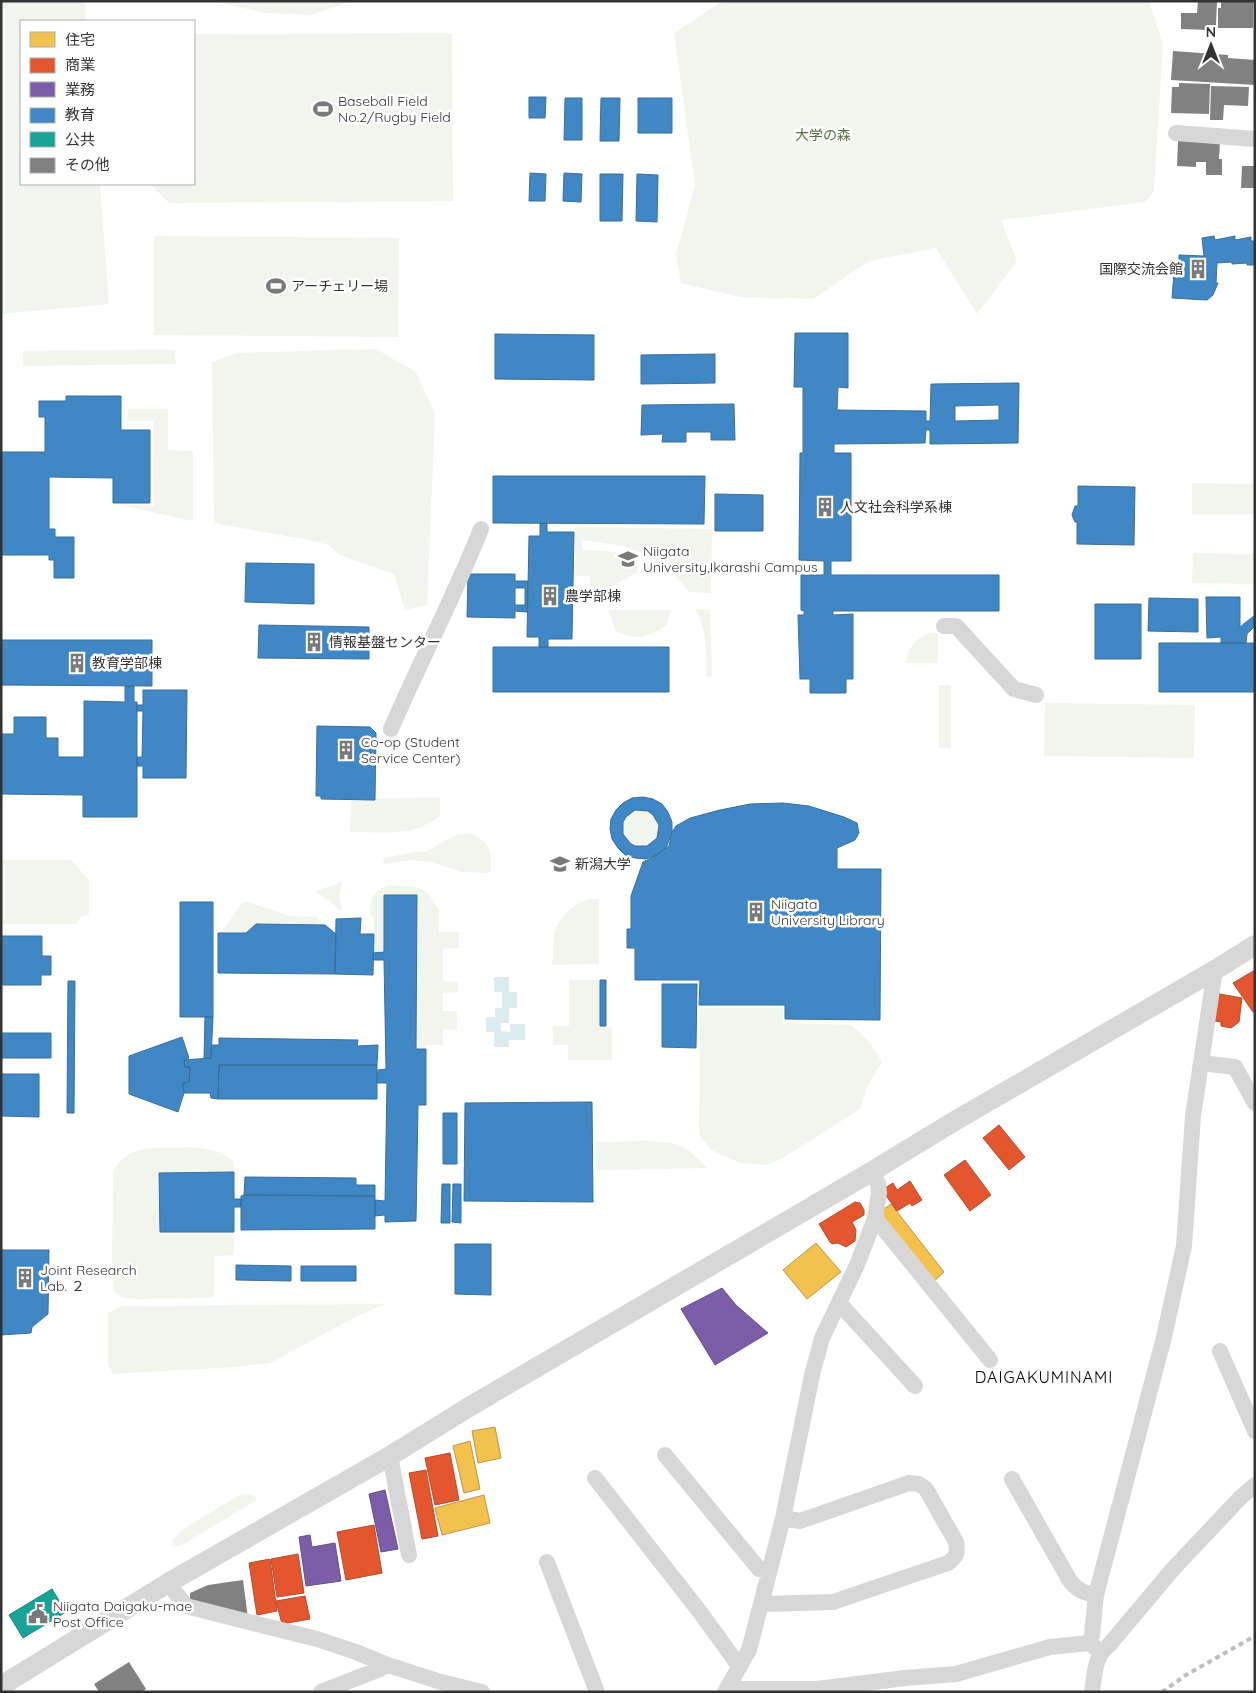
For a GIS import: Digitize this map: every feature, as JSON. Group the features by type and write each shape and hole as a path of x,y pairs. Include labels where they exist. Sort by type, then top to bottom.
{"street":[{"path":"1176,133 1255,139"},
{"path":"391,729 419,664 464,573 482,529"},
{"path":"944,626 956,626 1014,690 1036,695"},
{"path":"1,1686 168,1583 390,1456 486,1397 1255,945"},
{"path":"1092,1692 1098,1658 1092,1635 1096,1595 1164,1337 1184,1246 1193,1116 1215,970"},
{"path":"1201,1063 1235,1067 1255,1103"},
{"path":"871,1172 878,1183 879,1192 875,1218 857,1265 822,1338 812,1375 783,1518 761,1604 748,1650 726,1690 818,1691 905,1678 956,1674 1050,1647 1095,1647 1109,1645 1173,1569 1241,1497 1255,1485"},
{"path":"875,1218 990,1360"},
{"path":"839,1303 915,1386"},
{"path":"1220,1351 1255,1431"},
{"path":"665,1455 758,1568 769,1571"},
{"path":"390,1456 409,1555"},
{"path":"595,1478 700,1612 739,1666"},
{"path":"1012,1479 1070,1581 1083,1592 1096,1595"},
{"path":"761,1604 833,1602 948,1563 955,1558 958,1550 956,1542 926,1489 920,1484 909,1484 800,1522 783,1518"},
{"path":"547,1562 597,1692"},
{"path":"168,1583 186,1606 317,1639 356,1652 441,1687 482,1692"},
{"path":"331,1690 380,1669 385,1664"}],"green space":[{"path":"1,1 85,1 86,20 20,20 20,185 100,185 109,304 1,314"},
{"path":"214,1 353,1 311,15 265,13"},
{"name":"大学の森","path":"723,1 1149,1 1163,44 1154,191 1145,202 1001,220 1017,261 977,314 936,248 869,261 813,299 741,297 681,283 676,255 695,185 674,33"},
{"name":"Baseball Field No.2/Rugby Field","path":"452,33 453,201 169,203 151,185 195,185 195,34"},
{"name":"アーチェリー場","path":"154,236 399,238 398,337 154,335"},
{"path":"376,349 416,372 435,414 427,605 405,610 394,574 340,555 326,543 214,523 212,362 237,353"},
{"path":"175,350 176,364 23,366 23,351"},
{"path":"128,409 168,409 168,450 193,451 193,521 115,504 154,506 153,421 127,421"},
{"path":"1192,483 1255,484 1255,514 1192,514"},
{"path":"575,527 712,529 711,593 689,592 666,564 624,546 582,540 582,549 620,553 638,561 638,572 607,589 603,596 591,596 590,576 575,576"},
{"path":"1193,553 1255,554 1255,584 1192,583"},
{"path":"608,609 671,610 666,626 642,637 637,637 616,631"},
{"path":"696,609 710,610 712,676 706,677 704,633"},
{"path":"928,633 938,633 938,663 906,663 912,645"},
{"path":"939,685 951,685 951,748 939,748"},
{"path":"1045,703 1195,705 1194,758 1044,756"},
{"path":"440,798 440,816 420,827 397,832 350,832 351,799"},
{"path":"641,810 648,811 654,815 658,821 658,835 654,841 648,845 641,846 634,845 628,841 624,835 623,828 624,821 628,815 634,811"},
{"path":"470,833 486,843 490,852 491,864 491,871 488,873 462,872 434,863 412,860 383,864 384,858 427,851 456,835"},
{"path":"1,860 71,860 89,881 89,914 81,917 76,924 1,924"},
{"path":"342,882 339,897 342,909 339,910 316,891"},
{"path":"388,885 414,887 424,890 439,910 439,932 459,932 459,948 443,949 443,981 458,982 458,992 443,993 443,1011 457,1011 457,1030 443,1029 443,1045 426,1045 426,1049 416,1049 417,896 385,896 384,952 373,953 374,919 370,913 371,902 379,890"},
{"path":"589,899 599,899 599,964 552,965 556,928 570,910 579,903"},
{"path":"248,902 287,915 317,917 324,925 257,924 246,933 221,933 242,903"},
{"path":"569,980 600,980 600,1026 612,1027 612,1060 568,1060 568,1045 553,1045 553,1026 569,1026"},
{"path":"783,1007 783,1023 851,1025 868,1040 882,1062 867,1087 860,1109 783,1158 766,1165 740,1163 711,1150 699,1134 700,1008"},
{"path":"646,1141 681,1146 708,1168 596,1170 595,1142"},
{"path":"192,1147 225,1155 234,1162 234,1172 160,1173 160,1232 234,1232 234,1255 214,1256 214,1292 210,1298 135,1299 121,1297 114,1291 112,1273 113,1174 119,1163 135,1151"},
{"path":"385,1304 357,1316 270,1363 113,1374 108,1365 108,1313 121,1306"},
{"path":"245,1494 255,1496 257,1500 180,1546 173,1546 172,1540 185,1528 238,1496"}],"shaded area":[{"path":"494,977 509,977 509,992 517,992 517,1008 509,1008 509,1023 501,1023 501,1031 510,1032 510,1024 525,1024 525,1040 509,1040 509,1047 494,1047 494,1032 486,1032 486,1017 495,1017 495,1008 502,1008 502,992 494,992"}],"building: 住宅":[{"path":"891,1204 944,1272 932,1283 878,1213"},
{"path":"816,1243 841,1272 807,1299 783,1270"},
{"path":"495,1427 501,1458 478,1463 472,1431"},
{"path":"470,1441 480,1489 464,1493 453,1446"},
{"path":"484,1495 490,1523 442,1535 435,1508"}],"building: 商業":[{"path":"1255,970 1255,1011 1253,1012 1233,983"},
{"path":"1214,993 1242,998 1239,1022 1231,1028 1221,1026 1221,1022 1209,1020"},
{"path":"999,1125 1025,1157 1009,1170 983,1138"},
{"path":"965,1160 991,1195 970,1211 944,1175"},
{"path":"910,1181 922,1200 912,1206 910,1203 897,1211 882,1190 893,1183 897,1190"},
{"path":"855,1202 860,1203 864,1210 864,1215 852,1222 856,1230 855,1241 846,1247 838,1243 832,1244 819,1224"},
{"path":"450,1453 459,1500 435,1505 425,1458"},
{"path":"426,1470 438,1536 422,1539 409,1473"},
{"path":"374,1525 382,1573 346,1580 337,1532"},
{"path":"298,1554 304,1593 277,1597 271,1559"},
{"path":"270,1559 277,1611 257,1615 249,1563"},
{"path":"305,1596 310,1619 282,1624 276,1601"}],"building: 業務":[{"path":"722,1288 736,1305 768,1333 715,1365 681,1309"},
{"path":"385,1490 398,1549 381,1552 369,1494"},
{"path":"310,1535 312,1547 335,1543 341,1581 306,1586 299,1537"}],"building: 教育":[{"path":"529,97 546,97 545,118 529,118"},
{"path":"565,98 582,98 582,140 564,140"},
{"path":"601,98 620,98 619,141 600,141"},
{"path":"638,98 672,98 672,133 638,133"},
{"path":"530,173 546,174 545,201 529,201"},
{"path":"564,173 582,174 581,202 563,201"},
{"path":"600,174 623,174 622,221 600,221"},
{"path":"637,174 658,175 657,222 636,221"},
{"name":"国際交流会館","path":"1214,236 1215,240 1235,236 1235,240 1251,237 1251,241 1255,241 1255,265 1247,265 1247,263 1232,264 1232,262 1217,263 1216,283 1218,283 1213,295 1207,300 1172,298 1174,273 1179,273 1179,255 1204,256 1202,238"},
{"name":"人文社会科学系棟","path":"795,333 848,333 848,388 838,387 837,410 926,411 926,421 930,421 931,384 1019,383 1018,443 930,444 930,430 926,430 925,443 834,444 834,453 851,453 851,561 831,561 831,575 999,575 999,611 833,611 833,615 853,614 853,679 846,679 846,693 810,693 810,679 800,679 798,615 804,615 804,611 801,610 801,575 824,575 824,561 799,560 800,453 803,453 803,387 794,387","holes":["999,405 999,420 955,421 955,406"]},
{"path":"495,334 594,335 594,380 495,379"},
{"path":"715,354 715,383 641,384 641,355"},
{"path":"66,396 121,396 121,430 150,430 150,503 113,503 113,478 49,477 49,529 55,529 55,537 74,537 74,578 54,578 54,560 49,560 49,555 1,555 1,452 45,452 45,417 39,417 39,401 66,401"},
{"path":"734,404 735,440 711,440 711,432 686,432 686,442 662,442 663,434 641,435 642,405"},
{"path":"493,476 705,476 704,524 493,523"},
{"path":"1078,486 1135,487 1134,545 1077,544 1077,522 1075,522 1072,515 1075,506 1078,506"},
{"path":"715,494 763,495 763,531 715,531"},
{"name":"農学部棟","path":"540,523 547,523 547,532 574,532 572,639 548,639 548,647 539,647 539,637 527,637 529,536 540,536"},
{"path":"246,563 314,564 314,604 245,602"},
{"path":"468,574 515,574 515,581 528,581 527,612 515,611 515,618 467,617","holes":["515,588 525,588 525,605 515,605"]},
{"path":"1206,597 1240,597 1240,627 1255,615 1255,626 1247,634 1246,643 1221,643 1221,637 1207,638"},
{"path":"1149,598 1198,599 1198,632 1148,631"},
{"path":"1095,604 1141,604 1141,659 1095,659"},
{"name":"情報基盤センター","path":"259,625 369,627 369,659 258,658"},
{"name":"教育学部棟","path":"1,640 152,640 152,686 1,685"},
{"path":"1159,643 1255,643 1255,692 1159,692"},
{"path":"493,647 669,647 669,692 493,692"},
{"path":"125,686 134,686 134,702 137,702 137,817 83,817 83,795 1,794 1,734 14,734 14,717 46,717 46,738 58,738 58,757 84,757 84,701 125,702"},
{"path":"143,690 187,690 186,778 143,778 143,766 137,766 137,757 142,757 143,711 137,711 137,705 143,705"},
{"name":"Co-op (Student Service Center)","path":"317,726 370,727 376,733 375,800 321,799 321,796 316,796"},
{"path":"643,797 653,799 662,804 672,822 672,832 667,846 655,856 645,859 625,855 612,839 611,819 623,803 632,798","holes":["635,810 648,811 659,825 657,838 647,846 635,846 623,834 623,822"]},
{"name":"Niigata University Library","path":"783,803 809,806 857,823 859,833 855,840 837,848 837,869 881,869 880,1020 785,1019 785,1005 699,1005 700,980 635,980 635,948 627,948 627,929 631,929 631,896 643,862 669,846 672,832 676,826 690,818 750,804"},
{"path":"384,895 417,895 416,1049 426,1049 426,1105 418,1105 416,1221 385,1222 385,1215 375,1216 375,1200 385,1201 387,1083 377,1083 378,1070 386,1069 384,960 373,960 373,953 384,952"},
{"path":"180,902 213,902 213,1017 180,1017"},
{"path":"361,918 360,934 374,934 373,975 335,974 336,919"},
{"path":"256,924 325,925 336,934 335,974 218,973 218,933 246,933"},
{"path":"1,936 42,936 42,956 51,956 51,975 41,975 41,985 1,985"},
{"path":"600,980 606,980 606,1026 600,1026"},
{"path":"68,981 75,981 74,1113 67,1113"},
{"path":"662,984 697,984 696,1048 662,1047"},
{"path":"205,1017 213,1017 211,1058 204,1058"},
{"path":"1,1033 51,1033 51,1058 1,1058"},
{"path":"182,1037 189,1058 184,1060 185,1067 190,1067 189,1082 183,1083 184,1093 178,1112 129,1094 129,1056"},
{"path":"219,1038 358,1040 357,1046 378,1045 377,1065 219,1065 218,1099 211,1098 210,1093 184,1093 183,1083 189,1082 190,1067 185,1067 184,1060 211,1058 211,1045 219,1045"},
{"path":"219,1065 377,1065 377,1099 218,1099"},
{"path":"1,1074 39,1074 39,1117 1,1116"},
{"path":"592,1102 593,1202 464,1201 465,1103"},
{"path":"443,1113 457,1113 457,1164 443,1164"},
{"path":"234,1172 234,1199 241,1199 241,1207 234,1207 234,1232 160,1232 159,1173"},
{"path":"245,1177 356,1178 356,1185 375,1185 375,1196 244,1195"},
{"path":"442,1184 450,1184 450,1223 441,1223"},
{"path":"453,1184 461,1184 461,1223 452,1222"},
{"path":"241,1196 375,1196 375,1229 241,1230"},
{"path":"455,1244 491,1244 491,1295 455,1294"},
{"name":"Joint Research Lab. ２","path":"1,1250 49,1250 48,1314 32,1327 31,1333 1,1335"},
{"path":"236,1265 291,1266 291,1281 236,1280"},
{"path":"301,1266 356,1266 356,1281 301,1281"}],"building: 公共":[{"path":"52,1589 66,1612 23,1638 9,1615"}],"building: その他":[{"path":"1198,1 1217,1 1216,25 1208,25 1208,30 1181,29 1181,13 1197,13"},
{"path":"1221,1 1253,1 1253,28 1218,28 1218,8 1221,8"},
{"path":"1173,51 1228,55 1228,58 1255,60 1255,85 1171,80"},
{"path":"1179,83 1210,84 1209,114 1171,113 1172,87 1179,87"},
{"path":"1211,86 1249,87 1248,106 1224,105 1223,120 1210,120"},
{"path":"1178,141 1220,142 1219,159 1222,159 1222,175 1206,175 1206,162 1196,162 1196,167 1177,166"},
{"path":"1242,166 1255,166 1255,188 1241,188"},
{"path":"243,1580 248,1618 190,1605 190,1593 208,1585"},
{"path":"129,1662 146,1689 141,1692 99,1692 94,1684"}],"railway":[{"path":"1162,1692 1186,1675 1255,1636"}],"place":[{"name":"Baseball Field No.2/Rugby Field","path":"323,109"},
{"name":"国際交流会館","path":"1198,269"},
{"name":"アーチェリー場","path":"276,286"},
{"name":"人文社会科学系棟","path":"825,507"},
{"name":"Niigata University,Ikarashi Campus","path":"628,559"},
{"name":"農学部棟","path":"550,596"},
{"name":"情報基盤センター","path":"314,642"},
{"name":"教育学部棟","path":"77,663"},
{"name":"Co-op (Student Service Center)","path":"346,750"},
{"name":"新潟大学","path":"560,864"},
{"name":"Niigata University Library","path":"756,912"},
{"name":"Joint Research Lab. ２","path":"25,1278"},
{"name":"Niigata Daigaku-mae Post Office","path":"38,1614"}],"district":[{"name":"DAIGAKUMINAMI","path":"1044,1377"}]}
